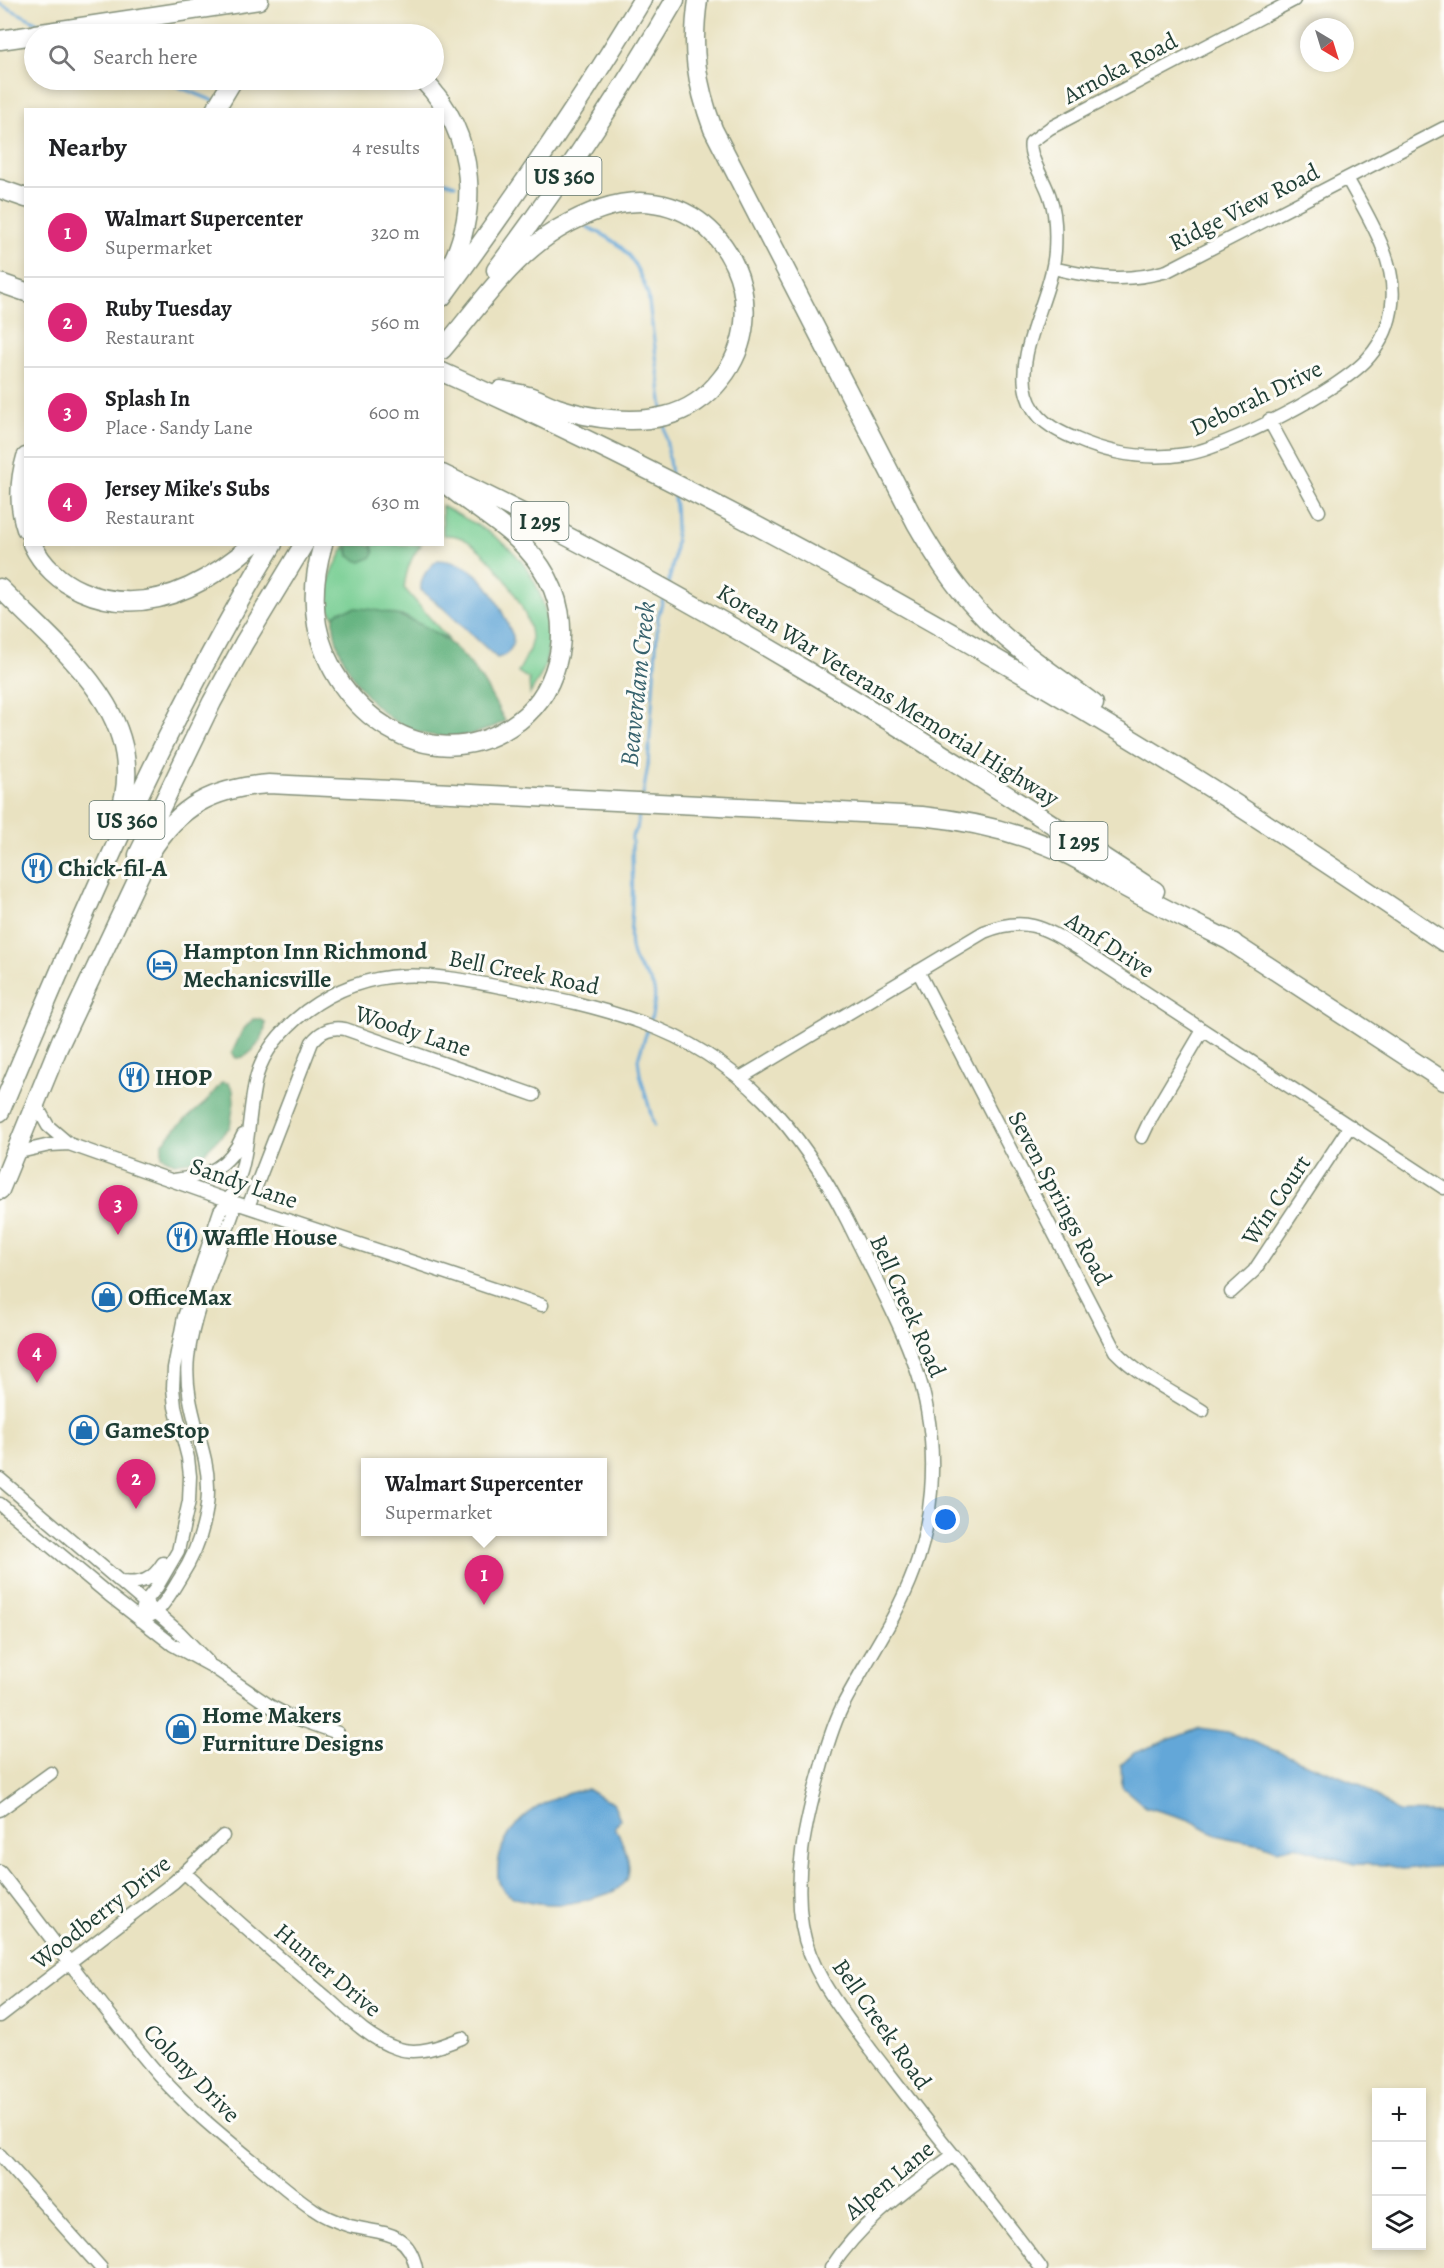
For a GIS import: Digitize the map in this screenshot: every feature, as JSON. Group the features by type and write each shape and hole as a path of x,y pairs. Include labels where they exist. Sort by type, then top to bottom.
{"highway":[{"path":"100,24 259,0"},
{"name":"US 360","path":"444,294 557,137 642,0"},
{"name":"US 360","path":"444,341 562,178 675,0"},
{"path":"698,0 694,30 694,61 713,129 933,552 967,599 1004,636 1038,664 1180,768"},
{"path":"0,40 24,37"},
{"path":"216,108 227,90"},
{"path":"432,90 452,120 462,145 468,172 469,198 466,222 453,262 444,278"},
{"path":"0,189 24,197"},
{"path":"444,348 510,269 557,230 585,215 630,202 656,204 683,213 711,232 728,253 741,282 745,314 740,346 727,371 704,397 677,412 650,419 580,414 562,410 528,396 468,383"},
{"path":"0,283 24,291"},
{"path":"444,373 709,500 902,603 1180,768 1444,942"},
{"path":"24,468 20,490 24,520"},
{"name":"Korean War Veterans Memorial Highway","path":"444,475 707,611 917,737 1444,1081"},
{"path":"322,546 316,566 314,589 317,626 330,665 350,696 385,727 418,742 435,746 455,746 474,743 502,733 530,712 541,699 549,684 559,655 561,638 559,606 549,580 526,548 490,516 461,498 444,483"},
{"path":"33,546 53,573 77,589 104,600 136,602 154,600 194,585 212,576 250,546"},
{"name":"US 360","path":"0,1112 57,976 150,771 204,666 272,546"},
{"name":"US 360","path":"0,1190 161,803 244,643 303,546"},
{"path":"0,588 100,692 115,719 124,750 126,780 120,812 57,976"},
{"path":"58,1048 150,853 162,834 190,808 211,795 240,787 269,784 922,816 962,820 996,828 1061,851 1093,867 1125,888 1234,943"}],"street":[{"name":"Arnoka Road","path":"1031,142 1050,128 1294,0"},
{"name":"Ridge View Road","path":"1053,268 1111,279 1133,279 1167,271 1444,128"},
{"name":"Deborah Drive","path":"1031,142 1030,152 1042,174 1052,204 1055,224 1053,268 1025,357 1024,381 1031,407 1049,425 1066,434 1123,453 1160,456 1197,452 1218,445 1313,398 1358,368 1378,345 1389,320 1393,287 1389,268 1368,216 1347,178"},
{"path":"1269,420 1319,511"},
{"name":"Amf Drive","path":"740,1078 918,970 995,927 1011,924 1035,925 1046,929 1080,950 1444,1188"},
{"name":"Seven Springs Road","path":"918,970 1116,1351 1122,1358 1162,1386 1203,1411"},
{"name":"Bell Creek Road","path":"140,1620 144,1603 174,1560 189,1501 188,1458 175,1407 173,1388 174,1368 184,1317 220,1211 230,1201 241,1168 257,1074 262,1061 276,1039 297,1018 332,995 365,981 410,974 451,977 605,1010 682,1039 740,1078 780,1116 798,1138 834,1194 902,1335 921,1382 932,1453 931,1484 916,1566 898,1607 839,1713 808,1815 800,1862 799,1888 802,1923 808,1952 825,1985 865,2042 1041,2268"},
{"name":"Woody Lane","path":"248,1207 312,1042 324,1031 332,1028 345,1029 534,1095"},
{"path":"1142,1137 1150,1118 1203,1030"},
{"name":"Sandy Lane","path":"35,1103 48,1126 69,1144 230,1201 542,1305"},
{"path":"170,1180 205,1174 223,1164 237,1148 249,1120"},
{"name":"Win Court","path":"1231,1292 1254,1271 1350,1126"},
{"name":"Sandy Lane","path":"15,1154 50,1145 69,1144"},
{"name":"Bell Creek Road","path":"155,1613 185,1570 205,1521 208,1476 190,1404 187,1381 188,1357 193,1330 233,1213 230,1201"},
{"path":"0,1479 185,1637 213,1667"},
{"path":"0,1504 173,1645 213,1667 287,1715 338,1733"},
{"path":"120,1582 136,1584 152,1578 182,1534"},
{"path":"140,1620 155,1613"},
{"path":"0,1810 51,1773"},
{"name":"Woodberry Drive","path":"0,2016 185,1873 223,1836"},
{"name":"Colony Drive","path":"0,1872 160,2076 210,2126 314,2210 347,2225 382,2231 402,2241 410,2249 416,2268"},
{"name":"Hunter Drive","path":"185,1873 280,1959 358,2025 378,2038 395,2048 419,2051 462,2038"},
{"path":"0,2155 100,2268"},
{"name":"Alpen Lane","path":"831,2268 855,2234 873,2217 953,2155"}],"green space":[{"path":"444,507 481,527 507,546 524,566 539,592 547,622 548,651 544,669 530,694 529,679 518,672 528,654 531,642 525,614 506,580 494,565 468,541 456,536 444,535"},
{"path":"346,546 349,556 361,562 372,556 374,553 372,546 420,546 409,565 404,588 449,640 404,616 340,611 334,616 326,599 333,571"},
{"path":"348,546 372,546 374,553 372,557 361,562 349,556"},
{"path":"356,608 408,619 439,635 466,659 477,673 505,721 482,731 460,736 438,736 418,732 398,723 381,710 365,693 341,653 336,638 334,616 340,611"},
{"path":"253,1019 265,1022 261,1039 247,1055 236,1058 232,1053 242,1031"},
{"path":"222,1082 228,1083 233,1090 234,1102 230,1127 204,1153 190,1161 174,1163 162,1156 162,1144 176,1128 206,1102"}],"water":[{"path":"438,560 453,562 466,568 486,585 501,609 513,636 507,653 497,658 421,590 425,573"},
{"path":"1200,1728 1228,1732 1359,1784 1398,1812 1444,1813 1444,1866 1402,1869 1386,1865 1354,1864 1295,1846 1277,1850 1262,1844 1232,1839 1217,1835 1190,1820 1146,1807 1122,1787 1121,1765 1134,1753"},
{"path":"587,1789 613,1802 620,1819 615,1827 625,1850 629,1869 624,1882 609,1893 566,1904 533,1902 508,1894 500,1885 498,1866 501,1850 517,1824 542,1805 572,1792"}],"waterway":[{"name":"Beaverdam Creek","path":"0,4 40,24"},
{"name":"Beaverdam Creek","path":"187,90 214,101"},
{"name":"Beaverdam Creek","path":"226,106 230,108"},
{"name":"Beaverdam Creek","path":"444,182 455,185"},
{"name":"Beaverdam Creek","path":"587,227 619,246 633,261 643,282 648,295 663,409"},
{"name":"Beaverdam Creek","path":"664,422 671,475"},
{"name":"Beaverdam Creek","path":"668,584 676,538 673,490"},
{"name":"Beaverdam Creek","path":"643,795 648,765 658,617 664,596"},
{"name":"Beaverdam Creek","path":"640,808 637,829 632,836 630,942 634,959 653,985 655,994 650,1022"},
{"name":"Beaverdam Creek","path":"648,1028 638,1059 654,1125"}],"place":[{"name":"Chick-fil-A","path":"37,868"},
{"name":"Hampton Inn Richmond Mechanicsville","path":"162,965"},
{"name":"IHOP","path":"134,1077"},
{"name":"Splash In","path":"118,1235"},
{"name":"Waffle House","path":"182,1237"},
{"name":"OfficeMax","path":"107,1297"},
{"name":"Jersey Mike's Subs","path":"37,1383"},
{"name":"GameStop","path":"84,1430"},
{"name":"Ruby Tuesday","path":"136,1509"},
{"name":"Walmart Supercenter","path":"484,1605"},
{"name":"Home Makers Furniture Designs","path":"181,1729"}]}
